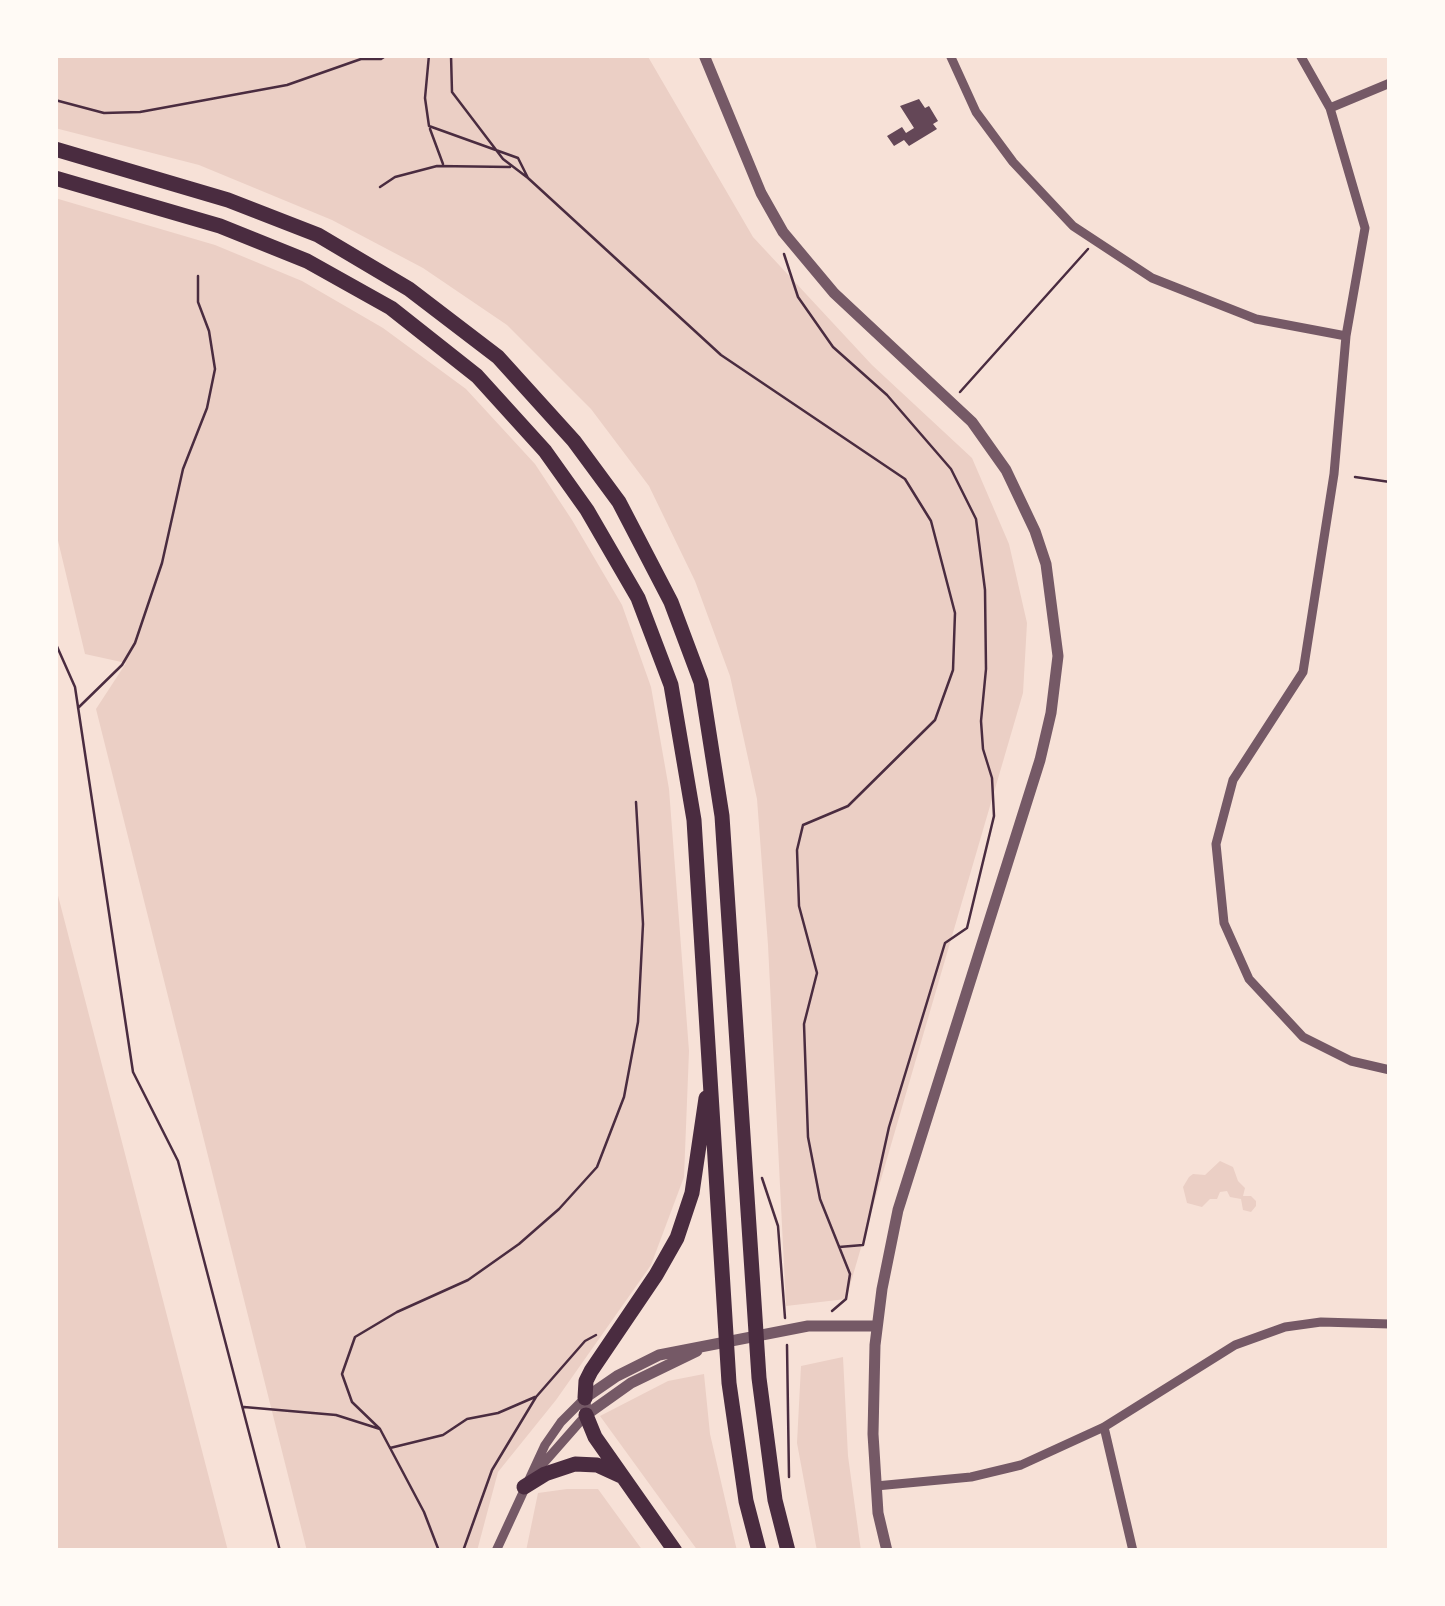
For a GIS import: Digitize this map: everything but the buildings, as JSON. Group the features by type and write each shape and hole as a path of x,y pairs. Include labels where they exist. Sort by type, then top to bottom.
{"main road":[{"path":"55,149 228,200 300,228 409,289 498,357 574,441 619,502 671,602 700,682 722,816 759,1378 775,1500 788,1551"},
{"path":"55,178 220,226 307,261 390,308 478,376 546,451 587,510 638,598 671,685 694,820 729,1383 746,1501 759,1551"},
{"path":"675,1551 595,1437 586,1406 586,1381 662,1265 686,1214 700,1147 711,1055"},
{"path":"524,1487 552,1471 575,1464 605,1468 624,1478"}],"street":[{"path":"704,55 761,193 783,232 834,293 972,422 1006,470 1046,564 1058,656 1040,760 898,1210 877,1326 873,1396 876,1486 887,1551"},
{"path":"950,55 976,112 1013,162 1073,226 1152,278 1256,319 1346,336"},
{"path":"1300,55 1330,108 1365,228 1346,336 1334,474 1303,672 1232,780 1216,844 1224,923 1249,979 1303,1037 1351,1061 1390,1070"},
{"path":"1330,108 1390,83"},
{"path":"876,1486 970,1478 1021,1465 1104,1427 1235,1345 1286,1327 1321,1322 1390,1324"},
{"path":"496,1551 552,1433 586,1406 710,1345 808,1326 877,1326"},
{"path":"524,1487 586,1406"},
{"path":"1104,1427 1133,1551"}],"path":[{"path":"55,100 104,113 140,112 287,85 362,59 381,59 387,55"},
{"path":"429,55 425,98 429,126 443,166"},
{"path":"451,55 452,92 512,168 528,178 722,355 904,479 931,521 955,613 954,670 935,720 848,806 803,825 796,850 798,906 817,973 804,1024 808,1136 820,1199 850,1274 846,1298 827,1312"},
{"path":"429,126 518,158 528,178"},
{"path":"380,186 395,177 443,166 512,168"},
{"path":"783,232 784,259 798,297 834,347 887,395 951,468 976,519 985,590 986,669 981,721 983,749 992,778 994,816 967,928 944,944 889,1127 863,1245 839,1247"},
{"path":"959,393 1096,241"},
{"path":"78,708 122,665 135,643 162,564 183,468 207,408 216,370 198,302 198,276"},
{"path":"1355,477 1390,482"},
{"path":"55,642 75,688 133,1072 178,1161 280,1551"},
{"path":"439,1551 424,1512 380,1429 352,1402 342,1374 356,1337 397,1312 468,1280 519,1244 560,1209 596,1167 624,1097 638,1022 642,924 636,802"},
{"path":"760,1170 778,1226 783,1292"},
{"path":"773,1320 790,1316"},
{"path":"462,1551 492,1470 536,1397 586,1341 600,1334 614,1336"},
{"path":"775,1500 789,1477 789,1363"},
{"path":"390,1448 443,1435 467,1419 498,1413 536,1397"},
{"path":"242,1407 336,1415 380,1429"}],"shaded area":[{"path":"55,55 647,55 753,237 872,365 972,458 1009,544 1027,623 1023,693 846,1299 786,1306 757,799 730,676 695,581 649,486 591,409 507,325 423,268 332,220 199,165 55,128"},
{"path":"55,198 215,245 302,281 383,328 466,389 535,464 572,520 622,605 651,687 669,789 689,1051 684,1177 651,1265 556,1400 498,1472 477,1551 307,1551 96,709 126,663 85,654 55,528"},
{"path":"55,884 228,1551 55,1551"},
{"path":"1220,1161 1233,1167 1245,1188 1243,1196 1256,1201 1251,1212 1243,1210 1241,1199 1230,1197 1227,1191 1202,1207 1187,1203 1183,1187 1189,1177 1205,1175"},
{"path":"843,1357 848,1456 861,1551 817,1551 797,1443 801,1366"},
{"path":"704,1374 710,1434 737,1551 698,1551 600,1416 668,1381"},
{"path":"598,1489 643,1551 526,1551 538,1493"}]}
